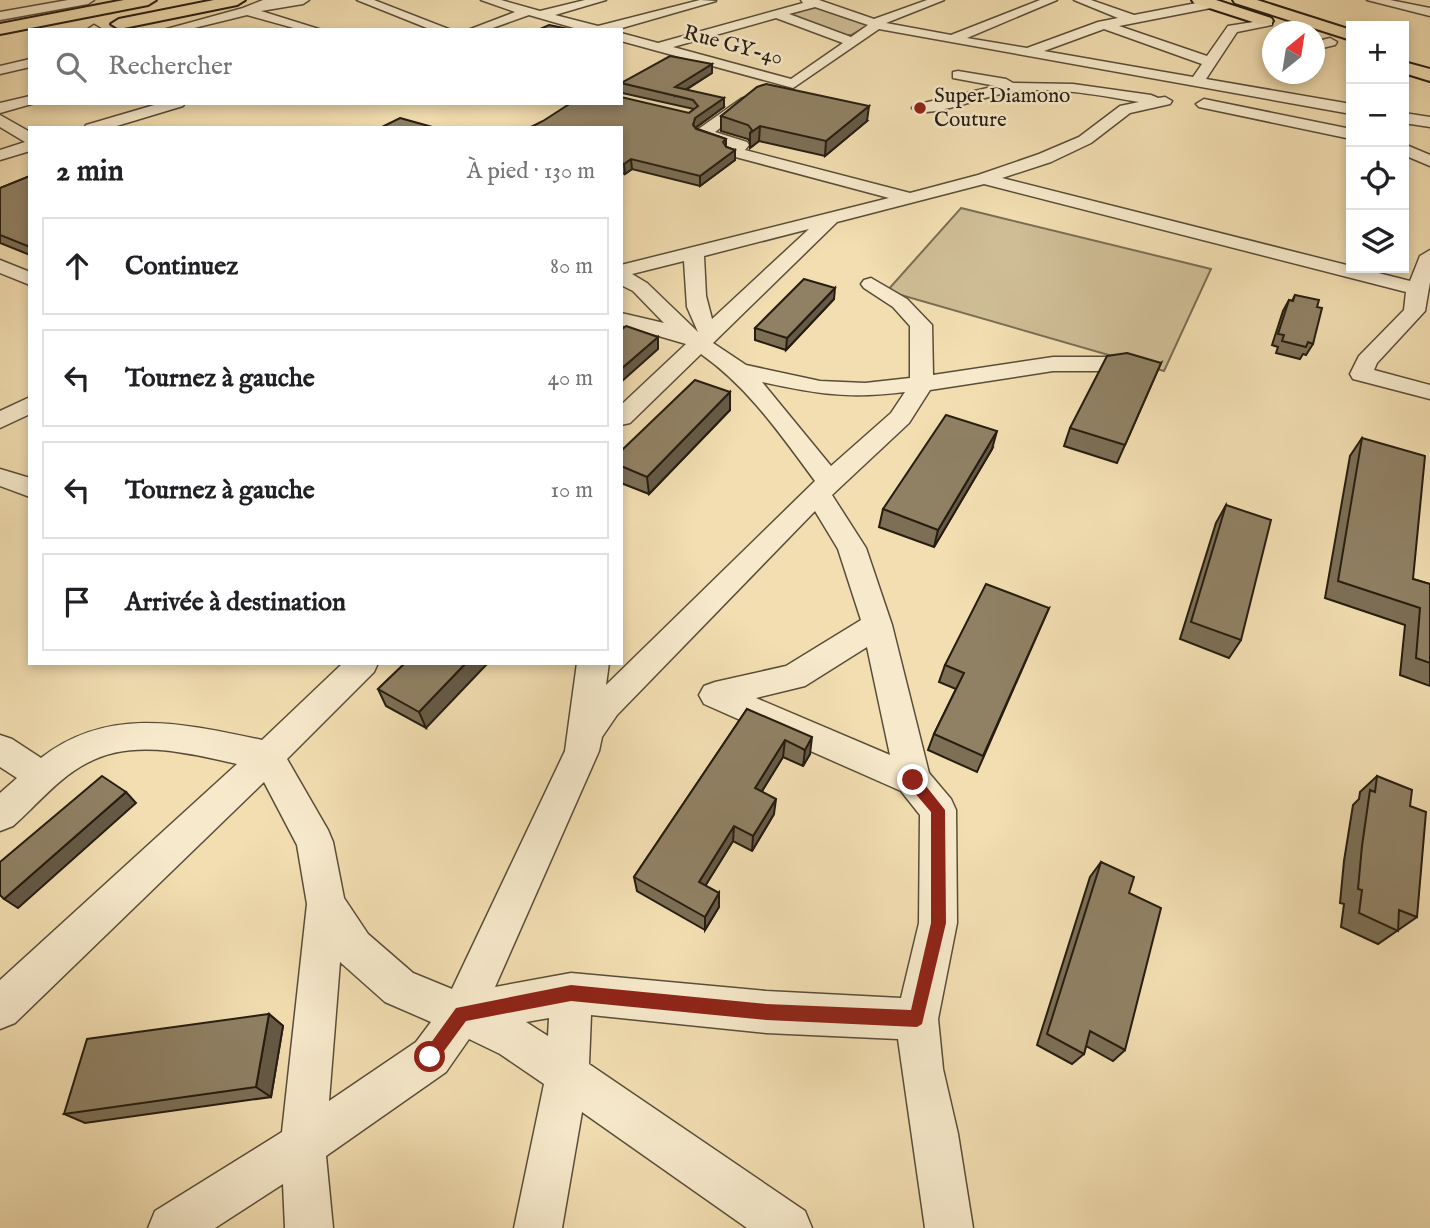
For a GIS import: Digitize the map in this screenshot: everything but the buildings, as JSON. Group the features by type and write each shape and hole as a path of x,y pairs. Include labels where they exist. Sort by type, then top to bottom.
{"main road":[{"path":"0,29 148,0"},
{"path":"1241,0 1346,33"},
{"path":"1201,4 1264,21"},
{"path":"100,28 247,6"},
{"path":"1325,43 1346,48"},
{"path":"1409,53 1430,60"},
{"path":"1409,69 1430,75"}],"street":[{"path":"0,16 88,0"},
{"path":"176,28 273,0"},
{"path":"247,6 303,0"},
{"path":"363,0 439,28"},
{"path":"488,0 590,28"},
{"path":"481,28 534,13 600,0"},
{"path":"912,0 932,2"},
{"path":"950,40 1051,0"},
{"path":"1080,0 1132,19"},
{"path":"1169,0 1201,4"},
{"path":"1373,0 1401,6 1419,5 1430,12"},
{"path":"658,47 777,14 811,1 876,24 950,40 1196,83 1287,92 1346,108"},
{"path":"777,14 853,42 876,24 932,2"},
{"path":"607,28 719,4 759,19"},
{"path":"1027,53 1103,25 1201,4"},
{"path":"1419,5 1410,17 1430,27"},
{"path":"247,6 310,28"},
{"path":"531,28 534,13"},
{"path":"1196,83 1233,29 1262,23"},
{"path":"1103,25 1140,49 1211,62"},
{"name":"Rue GY-40","path":"623,38 793,84 853,42"},
{"path":"1105,67 1140,49"},
{"path":"0,70 28,63"},
{"path":"958,75 1025,86 1177,101 1346,133"},
{"path":"920,108 1025,86"},
{"path":"1108,93 1125,108"},
{"path":"0,108 28,101"},
{"path":"623,273 984,179 1086,140 1125,108 1177,101"},
{"path":"746,102 703,133 741,145 734,152 911,198"},
{"path":"110,105 131,117"},
{"path":"99,126 171,105"},
{"path":"1409,119 1430,122"},
{"path":"0,120 28,138"},
{"path":"0,155 28,147"},
{"path":"1409,151 1430,161"},
{"path":"984,179 1417,289"},
{"path":"623,416 701,335 830,219"},
{"path":"694,253 701,335"},
{"path":"1430,256 1417,289 1414,311 1367,361 1362,374 1430,392"},
{"path":"0,266 28,278"},
{"path":"623,275 701,335 774,409 823,488 852,548 877,625 913,780 938,810 939,923 917,1019 922,1069 936,1134 949,1228"},
{"path":"589,729 606,706 823,488 900,418 922,384 920,325 900,303 871,284"},
{"path":"623,319 701,335"},
{"path":"738,370 820,388 865,390 1054,364 1110,364"},
{"path":"0,422 28,405"},
{"path":"0,422 28,416"},
{"path":"0,477 28,487"},
{"path":"877,625 794,677 715,695 913,780"},
{"path":"0,1008 361,665"},
{"path":"172,1228 303,1145 430,1057 462,1014 582,751 589,729 589,682 593,665"},
{"path":"0,815 73,754 100,741 150,734 268,756"},
{"path":"0,749 44,778"},
{"path":"268,756 315,842 326,904 303,1145 309,1228"},
{"path":"326,904 354,948 399,988 515,1039 788,1228"},
{"path":"462,1014 571,993 766,1012 917,1019"},
{"path":"538,1228 567,1075 571,993"}],"shaded area":[{"path":"817,7 869,25 851,35 845,35 789,14"},
{"path":"961,208 1211,269 1164,371 887,291"}],"place":[{"name":"Super Diamono Couture","path":"920,108"}],"route":[{"path":"430,1057 462,1014 571,993 766,1012 917,1019 939,923 938,810 913,780"}]}
